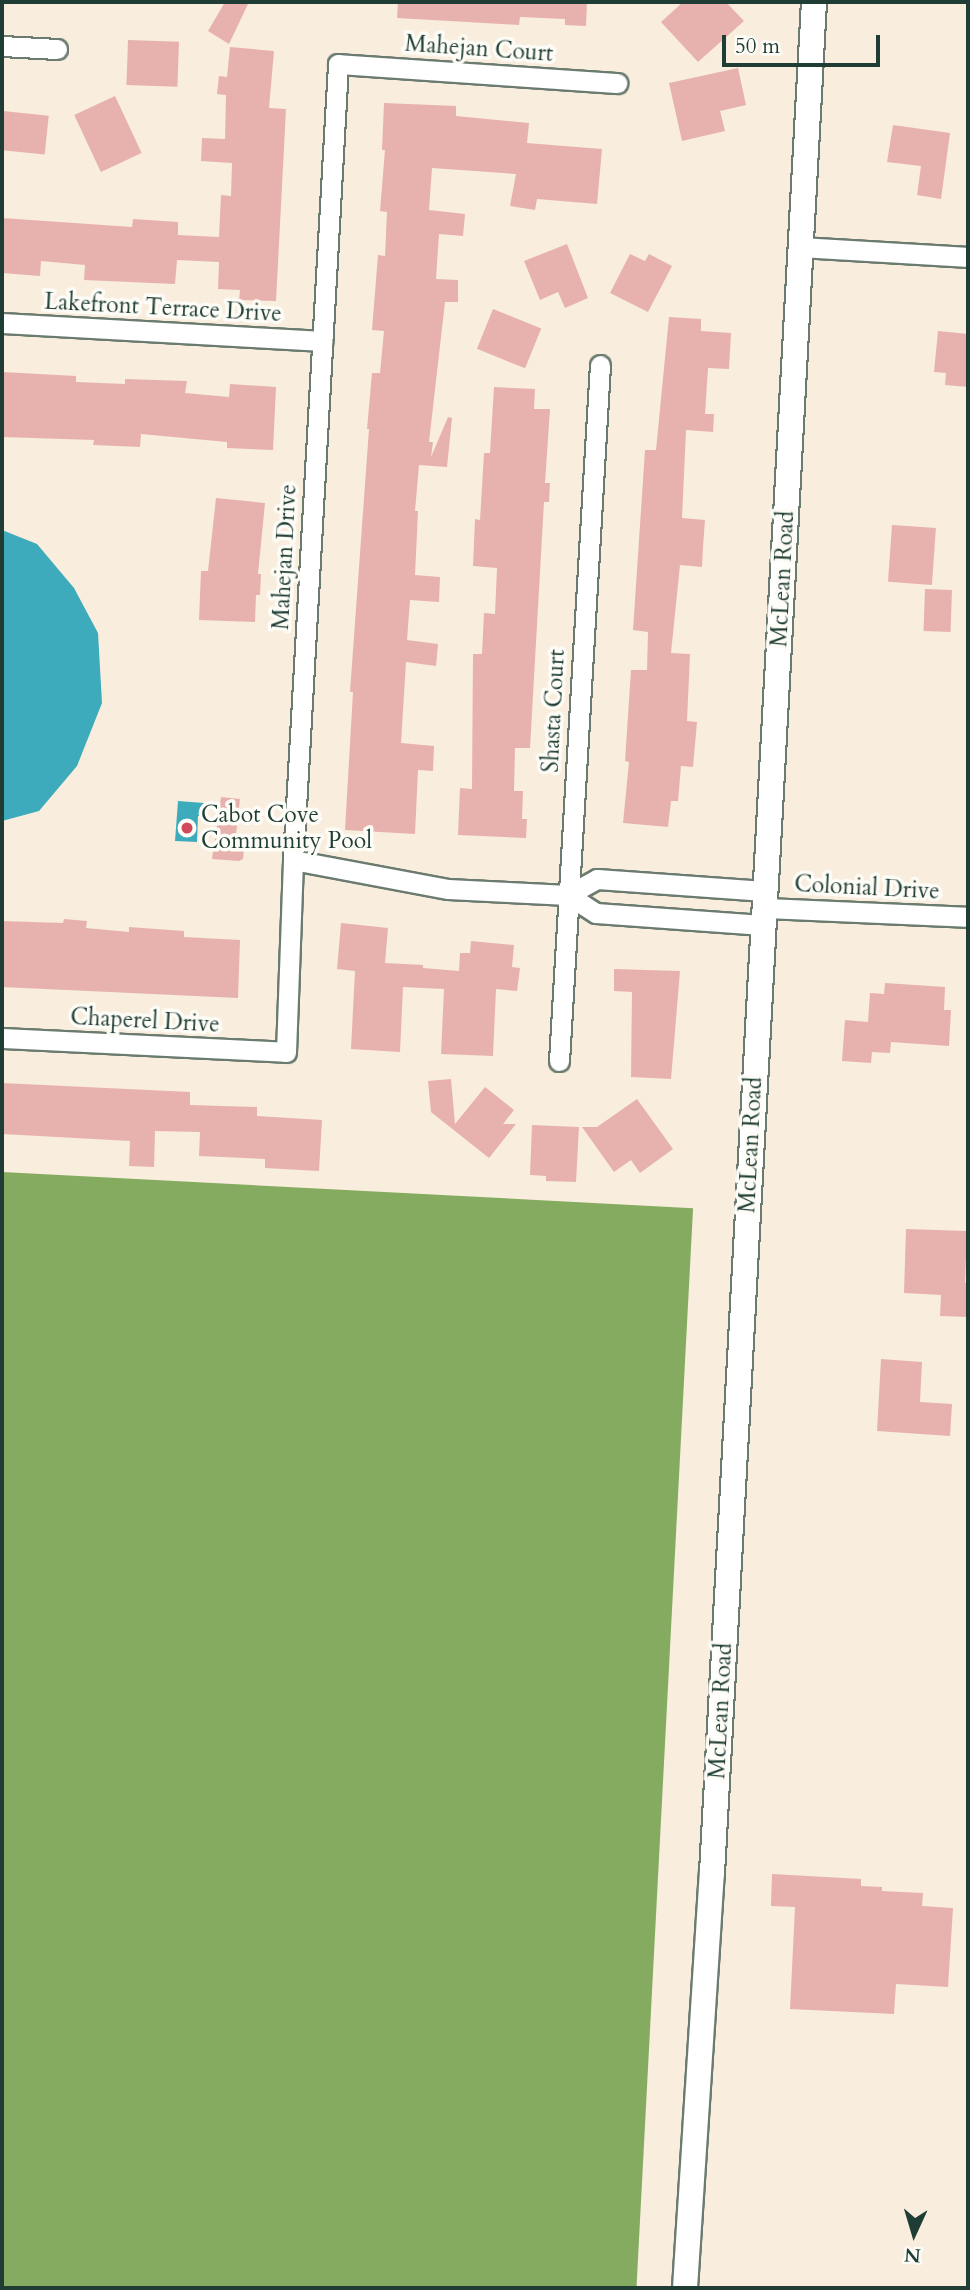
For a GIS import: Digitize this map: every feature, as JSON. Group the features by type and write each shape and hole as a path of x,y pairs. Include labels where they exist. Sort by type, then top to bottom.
{"street":[{"name":"McLean Road","path":"685,2288 711,1899 814,2"},
{"path":"2,46 57,49"},
{"name":"Mahejan Court","path":"338,64 617,83"},
{"name":"Mahejan Drive","path":"286,1052 293,860 338,64"},
{"path":"801,247 968,257"},
{"name":"Lakefront Terrace Drive","path":"2,323 322,341"},
{"name":"Shasta Court","path":"559,1061 600,365"},
{"path":"293,860 448,889 568,895 596,912 764,908"},
{"path":"568,895 597,879 764,908"},
{"name":"Colonial Drive","path":"764,908 968,917"},
{"name":"Chaperel Drive","path":"2,1038 286,1052"}],"green space":[{"path":"2,1172 693,1208 636,2288 2,2288"}],"water":[{"path":"2,530 37,544 74,588 98,633 102,703 77,766 39,811 2,821"},
{"name":"Cabot Cove Community Pool","path":"178,801 204,803 203,816 198,816 197,842 175,841"}],"building":[{"path":"225,2 249,2 229,44 208,31"},
{"path":"398,2 587,2 586,26 565,25 565,19 520,17 519,25 397,18"},
{"path":"683,2 726,2 744,21 698,62 661,22"},
{"path":"128,40 179,42 177,87 126,85"},
{"path":"230,47 274,51 269,108 286,109 276,301 239,300 240,290 218,289 219,262 177,260 175,284 84,280 85,265 41,261 40,276 2,273 2,218 132,227 133,219 178,222 178,235 219,237 221,195 231,196 232,163 201,161 202,138 225,139 226,95 217,94 219,76 227,77"},
{"path":"738,68 746,105 720,111 725,131 682,141 669,83"},
{"path":"115,96 142,153 101,172 74,115"},
{"path":"384,103 456,106 456,116 529,123 527,143 602,149 597,204 537,199 535,210 510,206 516,174 432,168 429,210 465,214 463,236 439,234 436,279 458,280 458,302 445,302 429,442 433,442 431,457 448,417 452,418 447,467 419,465 415,511 418,511 415,575 440,577 439,602 410,600 407,640 438,644 436,666 406,662 401,743 434,746 433,771 418,770 415,834 345,830 353,692 350,692 367,429 372,373 380,373 384,331 372,330 378,255 385,256 387,212 380,211 385,150 382,150"},
{"path":"3,111 49,116 45,155 2,150"},
{"path":"893,125 950,133 941,199 917,195 921,166 887,162"},
{"path":"567,244 588,298 565,308 558,292 540,300 524,261"},
{"path":"630,254 645,261 649,254 672,266 648,312 610,293"},
{"path":"493,309 541,328 525,368 477,349"},
{"path":"669,317 701,319 701,331 731,333 729,369 708,368 705,414 714,414 713,432 686,430 682,518 705,520 702,567 680,565 671,653 690,654 687,721 697,722 693,767 681,766 678,801 671,801 668,827 623,823 629,762 625,761 631,670 647,670 648,632 633,630 645,450 656,450"},
{"path":"938,331 968,334 968,387 945,385 946,373 934,372"},
{"path":"2,372 76,376 76,382 125,384 125,379 187,381 185,393 229,397 230,384 276,387 273,450 227,448 227,442 141,434 140,447 93,445 94,440 2,437"},
{"path":"494,387 535,389 534,409 550,409 545,483 550,483 549,502 544,502 530,748 515,748 514,791 523,791 522,819 527,819 526,838 458,835 460,788 472,789 473,654 482,654 484,613 495,614 497,568 473,566 475,519 480,520 484,453 490,453"},
{"path":"216,498 265,503 258,574 261,574 260,595 256,595 255,622 199,620 201,571 208,571"},
{"path":"892,525 936,528 932,585 888,582"},
{"path":"925,589 952,590 951,632 924,631"},
{"path":"221,797 240,799 236,834 241,835 241,841 245,841 243,859 239,861 212,859"},
{"path":"64,919 87,921 86,928 129,932 129,927 184,931 184,937 240,940 238,998 2,987 2,921 63,923"},
{"path":"341,923 388,928 385,963 423,965 423,968 459,971 460,953 470,953 471,941 514,945 512,967 520,968 517,991 496,989 493,1056 441,1054 444,989 403,987 400,1052 351,1049 355,971 337,969"},
{"path":"614,969 680,971 671,1079 631,1077 632,992 614,991"},
{"path":"885,983 945,987 944,1010 951,1010 949,1046 891,1042 890,1053 872,1052 871,1063 842,1061 845,1020 868,1022 870,993 884,994"},
{"path":"451,1079 455,1124 485,1087 514,1110 503,1124 516,1124 489,1158 431,1112 428,1081"},
{"path":"2,1083 190,1092 190,1105 257,1107 257,1116 322,1120 319,1171 265,1168 265,1159 199,1156 200,1132 155,1131 154,1167 129,1166 130,1141 2,1134"},
{"path":"637,1099 673,1149 640,1173 631,1160 614,1172 582,1127 597,1127"},
{"path":"532,1125 579,1127 576,1182 546,1181 546,1176 530,1175"},
{"path":"906,1229 967,1231 965,1283 968,1283 968,1317 940,1316 941,1295 904,1293"},
{"path":"881,1359 922,1362 920,1402 952,1404 950,1436 877,1431"},
{"path":"772,1874 861,1879 861,1886 882,1887 882,1891 923,1893 922,1906 953,1908 948,1987 896,1984 894,2014 790,2009 795,1907 771,1906"}],"place":[{"name":"Cabot Cove Community Pool","path":"187,828"}]}
